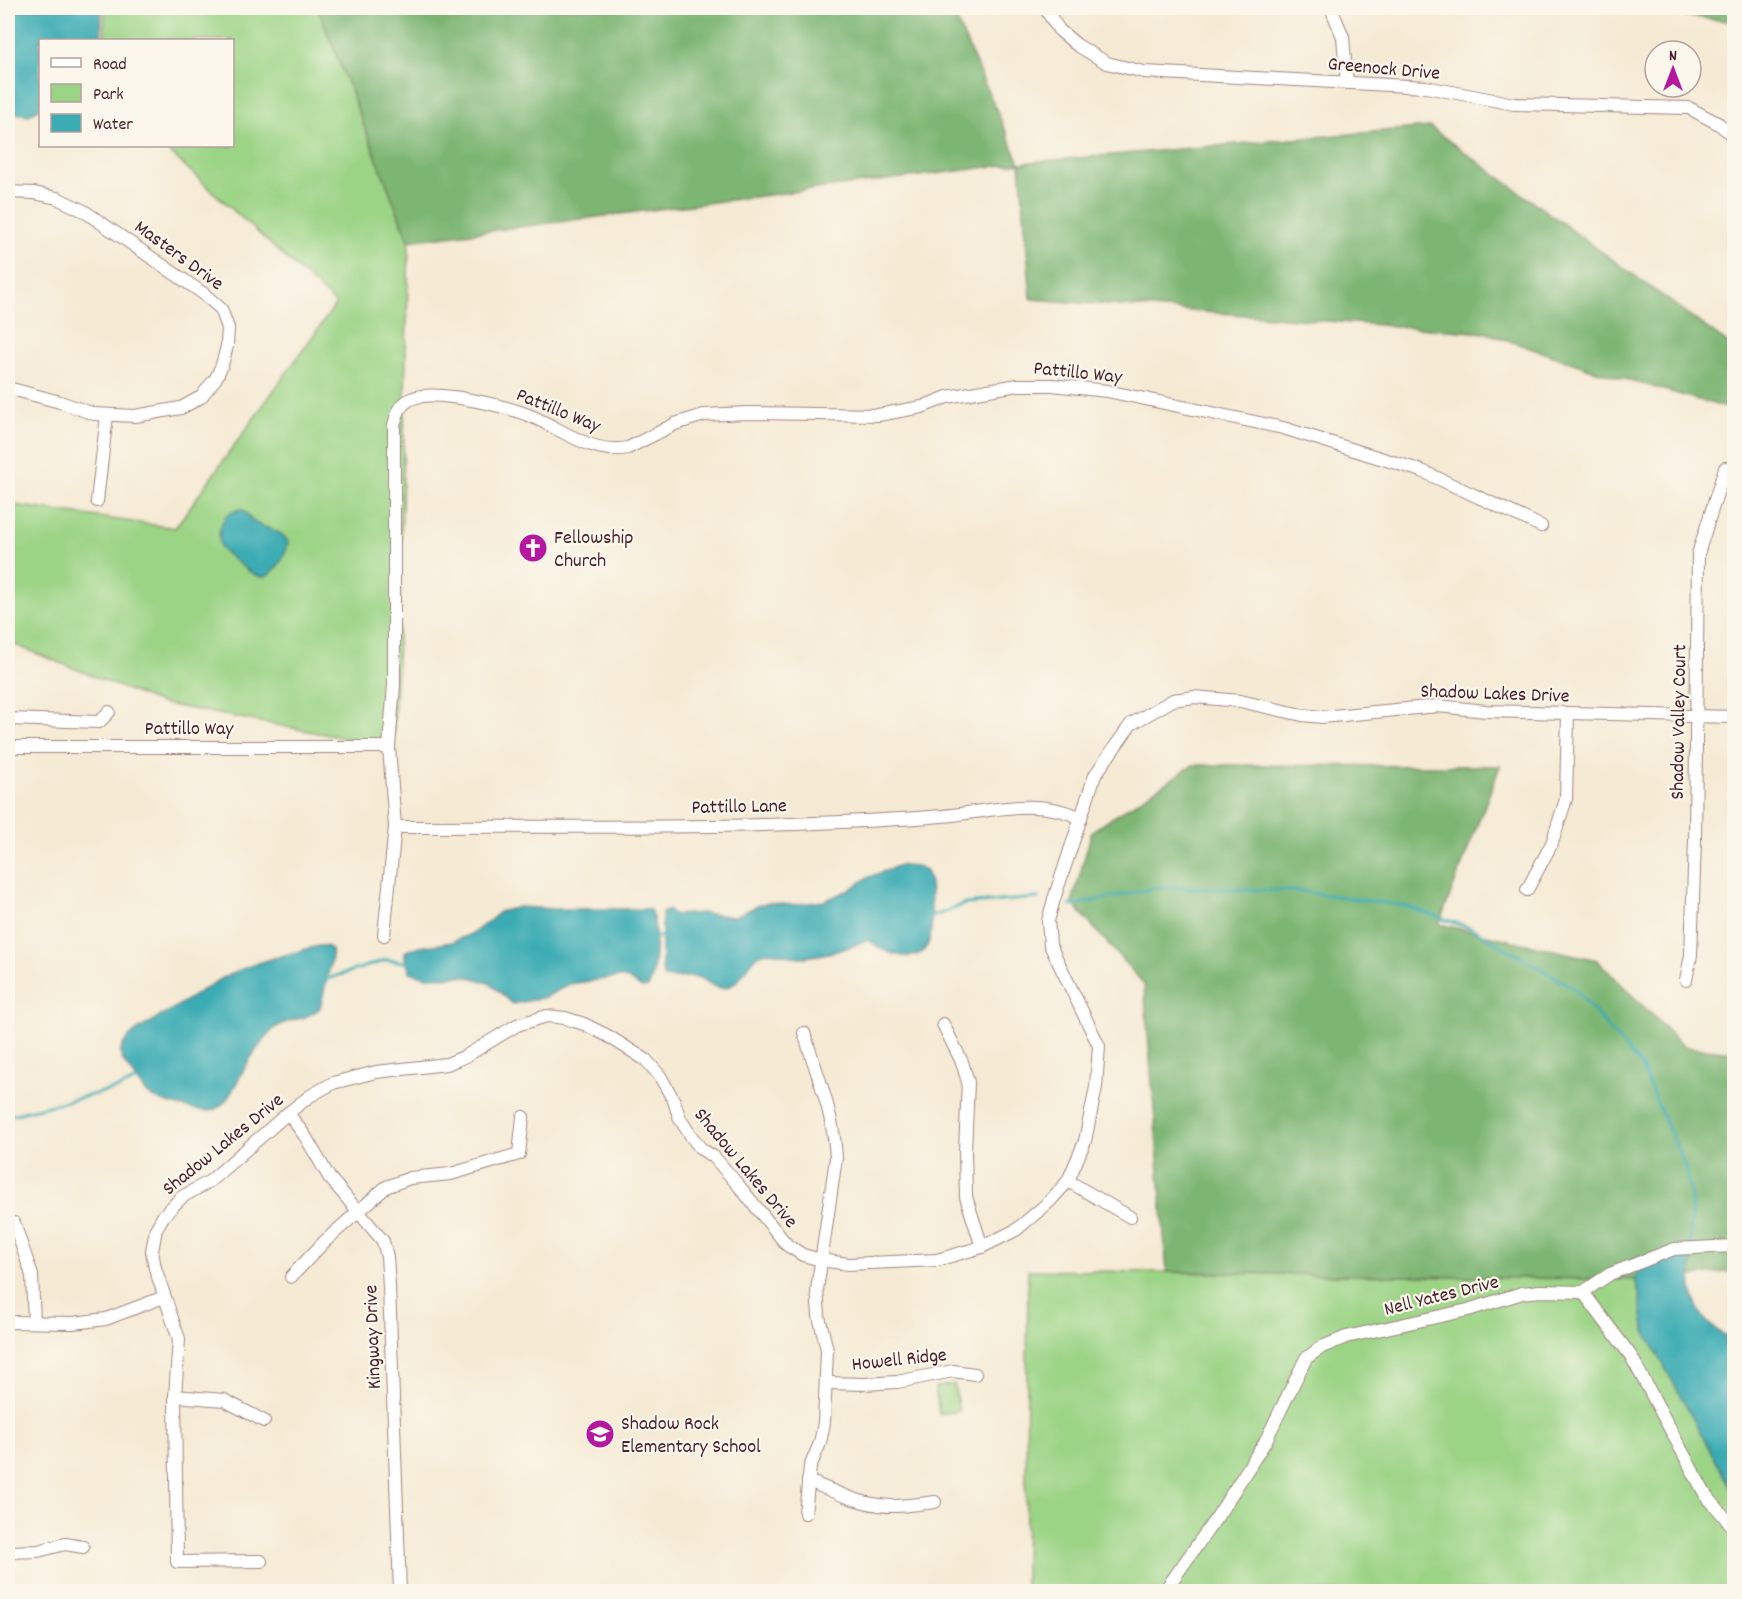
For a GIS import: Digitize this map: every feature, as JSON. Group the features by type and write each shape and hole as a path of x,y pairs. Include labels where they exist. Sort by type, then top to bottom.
{"street":[{"name":"Greenock Drive","path":"1045,8 1059,30 1107,63 1144,72 1426,87 1514,105 1689,108 1719,124 1734,136"},
{"path":"1331,8 1344,37 1347,83"},
{"name":"Masters Drive","path":"8,192 34,193 57,198 84,211 204,294 221,309 228,328 227,346 216,378 201,397 181,408 135,416 94,414 8,388"},
{"name":"Pattillo Way","path":"8,747 389,747 394,685 394,425 397,412 403,404 412,398 422,396 449,396 500,406 534,417 564,434 601,448 616,451 649,439 675,424 704,415 747,413 878,415 922,407 947,398 1018,385 1052,385 1096,390 1293,431 1422,471 1541,526"},
{"path":"97,501 108,415"},
{"name":"Shadow Valley Court","path":"1686,980 1691,955 1695,841 1698,554 1725,468"},
{"name":"Shadow Lakes Drive","path":"261,1560 177,1562 175,1396 179,1339 155,1268 152,1251 156,1229 164,1215 182,1197 210,1181 310,1096 333,1083 376,1072 447,1064 466,1056 517,1025 547,1016 565,1018 584,1024 608,1036 646,1060 660,1076 674,1101 680,1119 701,1149 714,1157 787,1245 803,1255 848,1264 937,1260 982,1247 1016,1230 1049,1202 1068,1181 1085,1141 1096,1087 1099,1046 1050,945 1048,921 1095,775 1131,724 1173,700 1194,697 1240,701 1302,716 1322,717 1438,706 1486,711 1734,717"},
{"path":"8,719 99,722 109,712"},
{"path":"1527,890 1552,843 1566,799 1568,714"},
{"path":"384,935 395,827 389,747"},
{"name":"Pattillo Lane","path":"395,827 765,825 942,816 1008,807 1040,806 1066,811 1081,818"},
{"path":"944,1024 962,1062 968,1083 965,1151 966,1197 982,1247"},
{"path":"804,1033 831,1113 836,1158 817,1290 819,1316 827,1350 827,1383 820,1443 810,1467 805,1514"},
{"name":"Kingway Drive","path":"288,1113 305,1136 323,1169 383,1241 387,1257 400,1592"},
{"path":"291,1277 358,1211 386,1187 419,1176 451,1174 519,1154 524,1117"},
{"path":"1068,1181 1130,1217"},
{"path":"14,1223 32,1275 34,1322"},
{"path":"1734,1246 1674,1249 1610,1274 1583,1292 1631,1356 1665,1417 1699,1486 1719,1513 1734,1528"},
{"name":"Nell Yates Drive","path":"1164,1592 1219,1514 1265,1442 1306,1358 1322,1347 1346,1336 1468,1310 1522,1293 1583,1292"},
{"path":"8,1322 73,1323 106,1319 164,1297"},
{"name":"Howell Ridge","path":"827,1383 897,1382 953,1371 975,1374"},
{"path":"175,1396 224,1400 264,1420"},
{"path":"808,1481 848,1497 879,1505 935,1502"},
{"path":"8,1552 38,1551 65,1544 83,1547"}],"green space":[{"path":"105,8 318,8 409,241 399,617 393,747 160,703 8,642 8,504 175,528 336,304 164,147 234,147 234,39 104,39"},
{"path":"318,8 951,8 1020,163 409,241"},
{"path":"1622,8 1734,8 1734,22"},
{"path":"1430,127 1734,348 1734,410 1590,369 1487,333 1031,299 1020,163"},
{"path":"1193,765 1500,766 1439,924 1597,960 1684,1047 1734,1052 1734,1271 1657,1280 1167,1272 1144,984 1072,903 1092,831"},
{"path":"1028,1270 1656,1280 1734,1422 1734,1591 1025,1592"},
{"path":"954,1384 959,1411 939,1414 935,1387"}],"water":[{"path":"8,8 102,8 101,39 39,39 39,109 29,115 8,112"},
{"path":"241,509 255,523 277,532 288,542 280,562 265,577 249,571 221,549 219,536 222,524 229,514"},
{"path":"900,865 924,869 929,880 932,917 930,938 927,947 921,953 914,956 903,956 888,952 868,940 837,951 805,957 773,952 763,953 758,955 740,978 729,987 715,987 697,977 664,977 662,913 669,910 675,915 704,913 733,917 769,903 793,905 824,901 849,890 867,878"},
{"path":"519,907 649,909 654,925 655,948 653,971 648,987 642,988 628,979 619,977 569,984 546,997 513,1004 489,983 474,978 427,977 410,972 405,952 414,948 452,942 473,933 499,912"},
{"path":"318,946 331,949 332,957 320,1008 308,1016 287,1022 274,1029 255,1052 231,1093 219,1107 208,1111 200,1110 181,1107 154,1098 144,1090 124,1062 121,1055 122,1047 133,1034 207,987 269,959"},
{"path":"1672,1256 1692,1258 1692,1285 1698,1308 1711,1326 1734,1339 1734,1494 1645,1331 1636,1277 1648,1264"}],"waterway":[{"path":"1730,8 1734,10"},
{"path":"1070,906 1160,887 1300,891 1405,906 1473,929 1574,988 1641,1066 1685,1166 1692,1206 1690,1244"},
{"path":"932,917 965,904 1038,898"},
{"path":"655,937 662,937"},
{"path":"327,979 386,960 406,962"},
{"path":"8,1116 119,1088 137,1080"}],"place":[{"name":"Fellowship Church","path":"533,548"},
{"name":"Shadow Rock Elementary School","path":"600,1434"}]}
